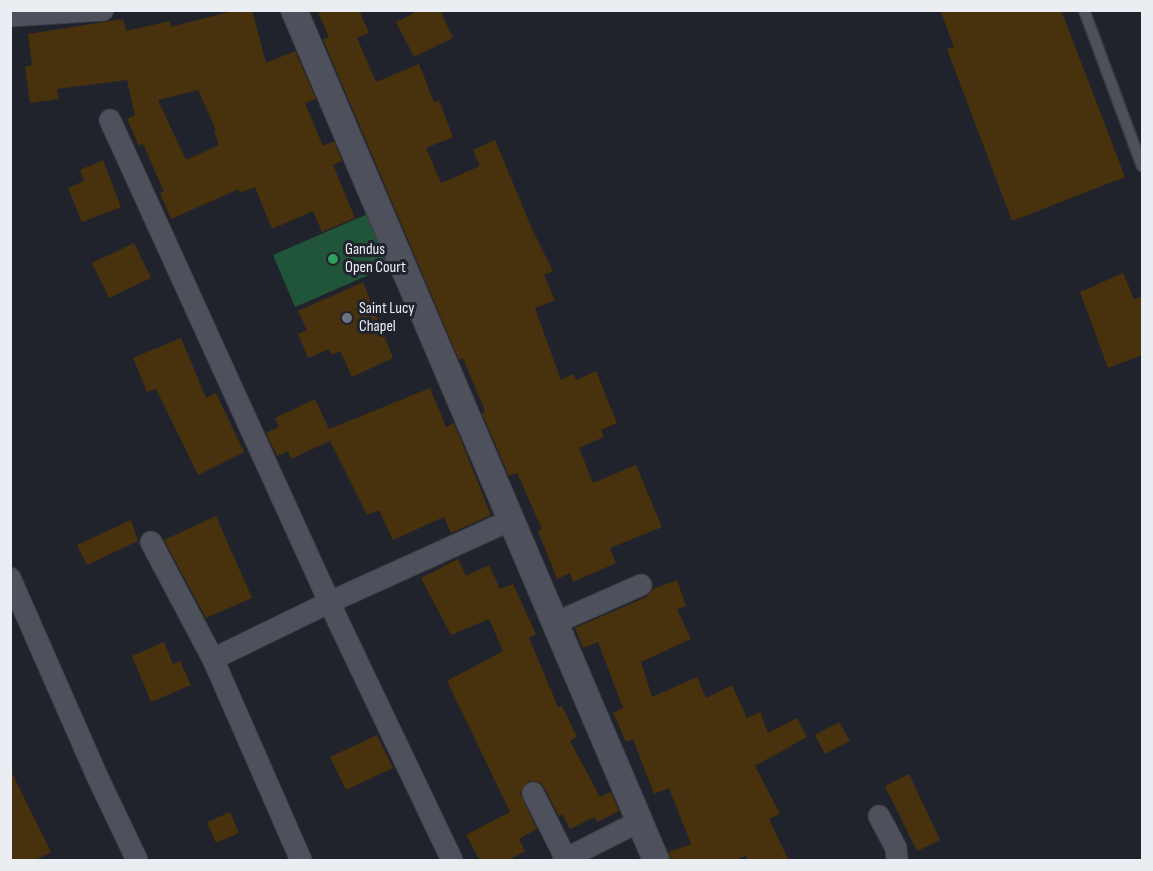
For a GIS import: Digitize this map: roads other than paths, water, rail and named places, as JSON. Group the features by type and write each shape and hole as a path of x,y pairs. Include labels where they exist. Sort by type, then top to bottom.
{"street":[{"path":"10,16 103,10"},
{"path":"294,10 656,861"},
{"path":"110,120 330,602 452,861"},
{"path":"213,659 330,602 511,520"},
{"path":"151,542 213,659 301,861"},
{"path":"10,578 137,861"},
{"path":"555,623 641,585"},
{"path":"532,794 565,860 640,821"},
{"path":"879,816 896,848 897,861"}],"lane":[{"path":"1084,10 1143,166"}],"place":[{"name":"Gandus Open Court","path":"333,259"},
{"name":"Saint Lucy Chapel","path":"347,318"}]}
